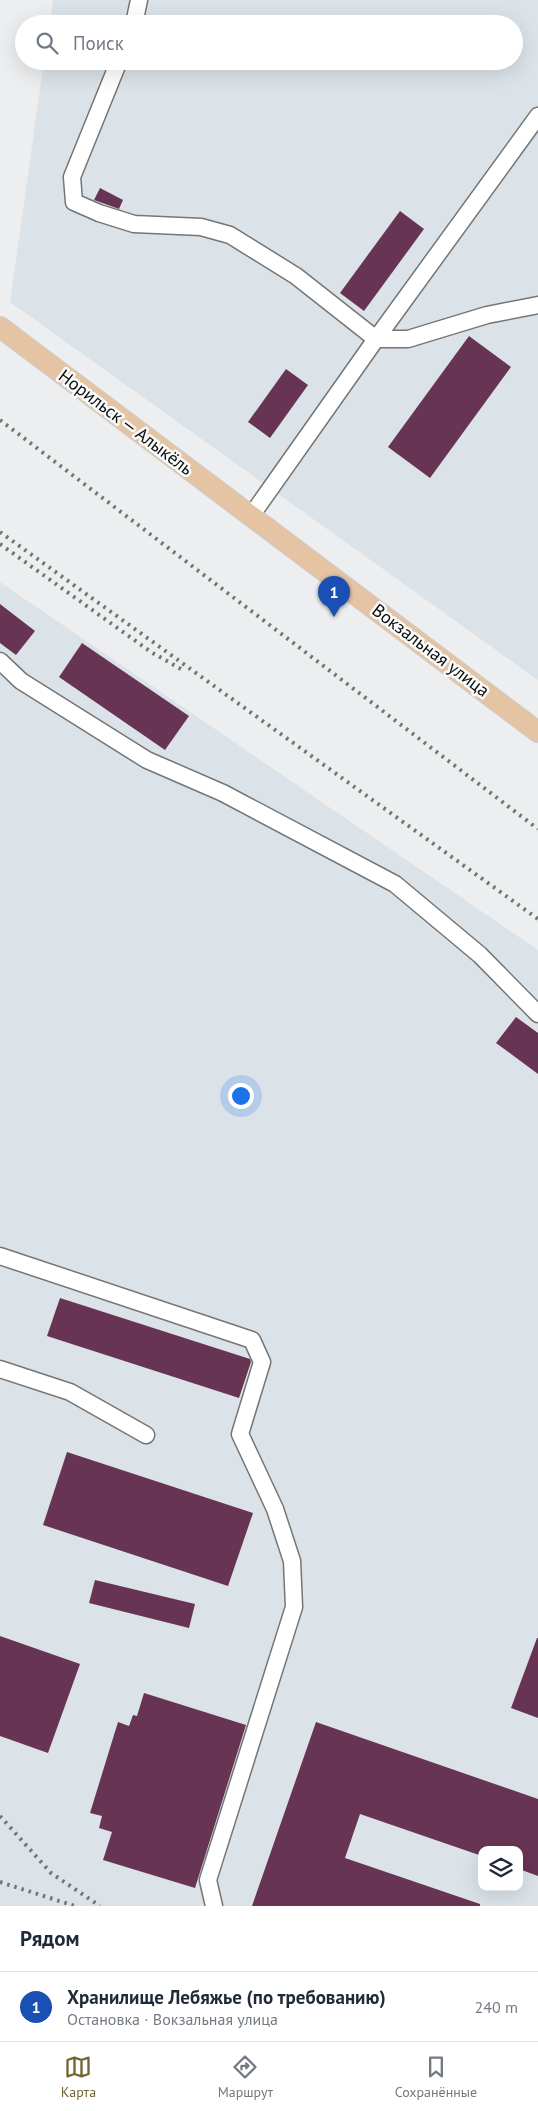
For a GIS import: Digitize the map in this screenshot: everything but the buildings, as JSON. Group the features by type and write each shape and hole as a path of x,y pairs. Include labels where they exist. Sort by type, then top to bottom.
{"main road":[{"name":"Норильск — Алыкёль","path":"0,327 251,516"},
{"name":"Вокзальная улица","path":"251,516 538,732"}],"lane":[{"path":"136,15 139,0"},
{"path":"116,70 72,177 74,202 99,213 134,224 201,227 230,235 296,276 376,339 408,339 487,315 538,305"},
{"path":"251,516 376,339 538,116"},
{"path":"0,661 21,681 147,760 223,793 395,884 480,955 538,1014"},
{"path":"0,1256 252,1340 262,1362 240,1434 275,1509 292,1560 294,1607 208,1880 214,1906"},
{"path":"0,1369 70,1392 146,1435"}],"shaded area":[{"path":"53,0 538,0 538,680 10,302 43,70 523,70 523,15 51,15"},
{"path":"0,582 538,950 538,1906 0,1906"}],"railway":[{"path":"0,420 538,829"},
{"path":"0,532 538,919"},
{"path":"0,544 151,652 181,669"},
{"path":"0,1816 51,1873 100,1906"},
{"path":"0,1882 75,1906"}],"place":[{"name":"Хранилище Лебяжье (по требованию)","path":"334,617"}]}
